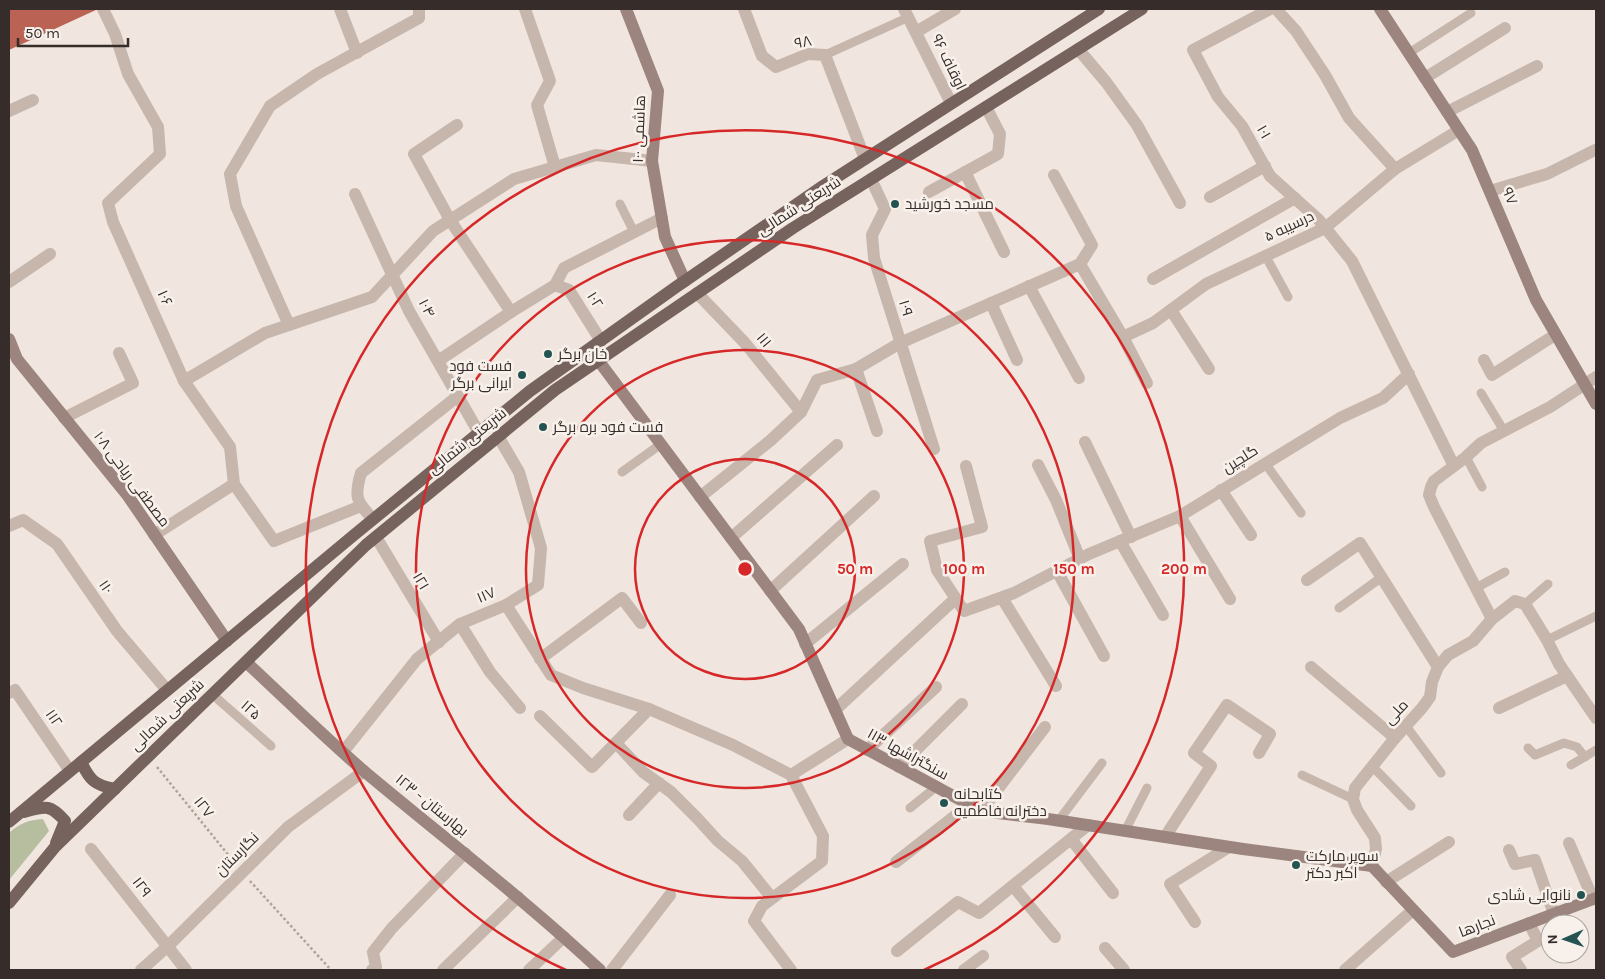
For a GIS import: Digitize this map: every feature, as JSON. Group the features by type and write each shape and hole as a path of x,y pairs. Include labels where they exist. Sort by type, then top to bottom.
{"main road":[{"name":"شریعتی شمالی","path":"9,822 530,391 784,213 951,103 1099,9"},
{"name":"شریعتی شمالی","path":"9,903 54,847 376,537 555,390 793,228 1142,9"},
{"path":"784,213 793,228"},
{"path":"81,762 89,779 101,786 115,789"},
{"path":"20,813 45,806 57,812 65,821 54,847"}],"street":[{"name":"۱۰۶","path":"103,9 115,34 128,74 158,127 160,154 108,203 113,222 184,381 230,446 234,484 274,541 361,506"},
{"path":"340,9 357,53"},
{"path":"289,325 236,206 230,174 270,106 317,74 419,18 419,9"},
{"path":"524,9 550,80 537,105 555,168"},
{"name":"هاشمی ۱۰۰","path":"626,9 658,91 652,161 665,237 685,281"},
{"name":"۹۸","path":"744,9 762,56 776,67 808,54 825,55 865,159"},
{"path":"916,32 955,9"},
{"name":"۱۰۱","path":"1270,9 1193,50 1218,97 1242,126 1270,176 1322,224 1352,260 1454,466"},
{"path":"1276,9 1296,31 1350,118 1395,169"},
{"name":"۹۷","path":"1380,9 1472,150 1536,300 1596,404"},
{"name":"اوقاف ۹۶","path":"906,13 951,103"},
{"path":"1425,78 1505,28"},
{"path":"1078,49 1106,82 1137,125 1180,203"},
{"path":"1447,112 1537,66"},
{"path":"9,111 33,100"},
{"path":"929,192 998,154 1000,134 986,107"},
{"path":"457,125 414,154 450,220 511,312"},
{"name":"درسیبه ۵","path":"1123,336 1153,323 1206,284 1322,224 1395,169 1459,130"},
{"path":"1490,191 1547,174 1595,150"},
{"path":"184,381 265,333 372,297 433,231 514,179 596,155 652,161"},
{"path":"1210,197 1265,166"},
{"path":"965,172 1004,252"},
{"path":"700,497 771,440 801,412 817,380 856,369 900,343 1080,264 1092,245 1054,175"},
{"name":"۱۰۹","path":"872,179 886,209 872,235 874,258 934,449"},
{"name":"۱۰۴","path":"355,194 409,311 479,433"},
{"path":"1153,279 1295,198"},
{"path":"438,362 511,312 555,285 564,268 662,218"},
{"path":"9,282 50,254"},
{"path":"1080,264 1123,336 1147,383"},
{"name":"۱۰۲","path":"555,285 570,290 601,341"},
{"path":"1029,286 1079,378"},
{"name":"۱۱۱","path":"697,293 746,343 801,412"},
{"path":"991,303 1017,360"},
{"path":"1171,310 1209,369"},
{"path":"1484,360 1492,375 1555,335"},
{"name":"مصطفی ریاحی ۱۰۸","path":"9,339 13,360 128,496 227,641"},
{"path":"64,418 133,383 119,354"},
{"name":"سنگتراشها ۱۱۳","path":"598,360 799,629 848,739 975,808 1229,847 1372,866"},
{"path":"856,369 877,431"},
{"name":"گلچین","path":"966,466 982,527 930,540 937,570 964,612 1014,593 1080,559 1180,516 1340,418 1383,398 1408,374"},
{"path":"1492,619 1434,507 1429,495 1430,487 1434,481 1481,443 1550,407 1596,377"},
{"path":"373,519 361,506 356,490 361,473 458,396"},
{"name":"۱۱۷","path":"343,752 418,659 460,624 506,605 538,585 541,548 519,472 498,436"},
{"path":"1085,442 1125,539 1163,615"},
{"path":"731,538 837,445"},
{"path":"1038,465 1056,500 1080,559"},
{"path":"154,535 234,484"},
{"path":"1221,490 1252,536"},
{"path":"770,591 874,496"},
{"path":"1180,516 1230,599"},
{"name":"۱۱۰","path":"9,526 23,520 57,544 117,630 167,690"},
{"name":"۱۲۱","path":"376,537 438,642"},
{"path":"1307,580 1360,543 1438,667 1448,655 1473,641 1492,619 1520,602 1547,640 1567,676 1596,718"},
{"path":"805,644 903,564"},
{"path":"1057,571 1104,656"},
{"path":"540,659 622,598 641,623"},
{"path":"1002,598 1056,686"},
{"path":"834,710 955,599"},
{"path":"506,605 551,675 583,688 649,709 733,745 791,775 823,836 822,862 762,906 754,921 791,970"},
{"path":"460,624 490,672 520,708"},
{"name":"بهارستان - ۱۲۳","path":"246,662 364,771 518,897 600,970"},
{"path":"1311,667 1395,738"},
{"name":"ملی","path":"1354,799 1355,788 1430,697 1432,682 1438,667"},
{"path":"1499,708 1567,676"},
{"path":"867,750 936,687"},
{"name":"۱۱۲","path":"9,693 15,690 70,771"},
{"path":"899,767 962,704"},
{"path":"1165,837 1211,766 1194,753 1227,705 1270,734 1259,753"},
{"path":"540,716 592,767 649,709"},
{"path":"896,862 975,808 1045,728"},
{"path":"791,775 848,739"},
{"path":"616,743 643,772 671,792 718,841 742,861 772,898"},
{"name":"نگارستان","path":"142,970 288,827 364,771"},
{"path":"629,815 658,783"},
{"path":"1354,799 1357,810 1375,838 1376,848 1372,866"},
{"path":"897,951 958,902 980,913 1088,825"},
{"path":"1071,839 1113,892"},
{"path":"1386,882 1449,842"},
{"path":"1569,843 1595,898"},
{"path":"1195,922 1170,884 1229,847"},
{"name":"۱۲۹","path":"91,849 186,970"},
{"path":"1509,850 1515,864 1535,860 1554,914"},
{"path":"372,970 376,968 373,952 387,934 465,853"},
{"name":"نجارها","path":"1372,866 1453,952 1540,919"},
{"path":"1013,886 1055,936"},
{"path":"612,970 670,895"},
{"path":"443,970 518,897"},
{"name":"نجارها","path":"1554,914 1595,898"},
{"path":"1345,970 1413,910"},
{"path":"1521,970 1512,957 1538,942 1529,923"},
{"path":"529,970 564,937"},
{"path":"1105,948 1124,970"},
{"path":"964,970 983,956"}],"lane":[{"path":"1409,53 1471,12"},
{"path":"825,55 906,13"},
{"path":"620,204 634,232"},
{"path":"1265,255 1288,296"},
{"path":"1481,393 1504,431"},
{"path":"622,472 661,444"},
{"path":"1466,457 1482,487"},
{"path":"1264,463 1301,513"},
{"path":"1476,588 1505,572"},
{"path":"1338,608 1382,577"},
{"path":"1520,602 1548,584"},
{"path":"1547,640 1596,616"},
{"name":"۱۲۵","path":"212,694 271,746"},
{"path":"1406,726 1441,772"},
{"path":"1528,748 1535,755 1564,743 1577,747 1585,757"},
{"path":"1571,765 1596,750"},
{"path":"1058,820 1102,763"},
{"path":"1372,766 1412,806"},
{"path":"1302,775 1354,799"},
{"path":"910,808 936,788"},
{"path":"1125,831 1147,788"}],"path":[{"name":"۱۲۷","path":"148,756 242,872 331,970"}],"green space":[{"path":"43,819 49,831 9,880 9,833 24,823"}],"building":[{"path":"9,9 98,9 9,50"}],"place":[{"name":"مسجد خورشید","path":"895,204"},
{"name":"خان برگر","path":"548,354"},
{"name":"فست فود ایرانی برگر","path":"522,375"},
{"name":"فست فود بره برگر","path":"543,427"},
{"name":"کتابحانه دخترانه فاطمیه","path":"944,803"},
{"name":"سوپر مارکت اکبر دکتر","path":"1296,865"},
{"name":"نانوایی شادی","path":"1581,895"}]}
